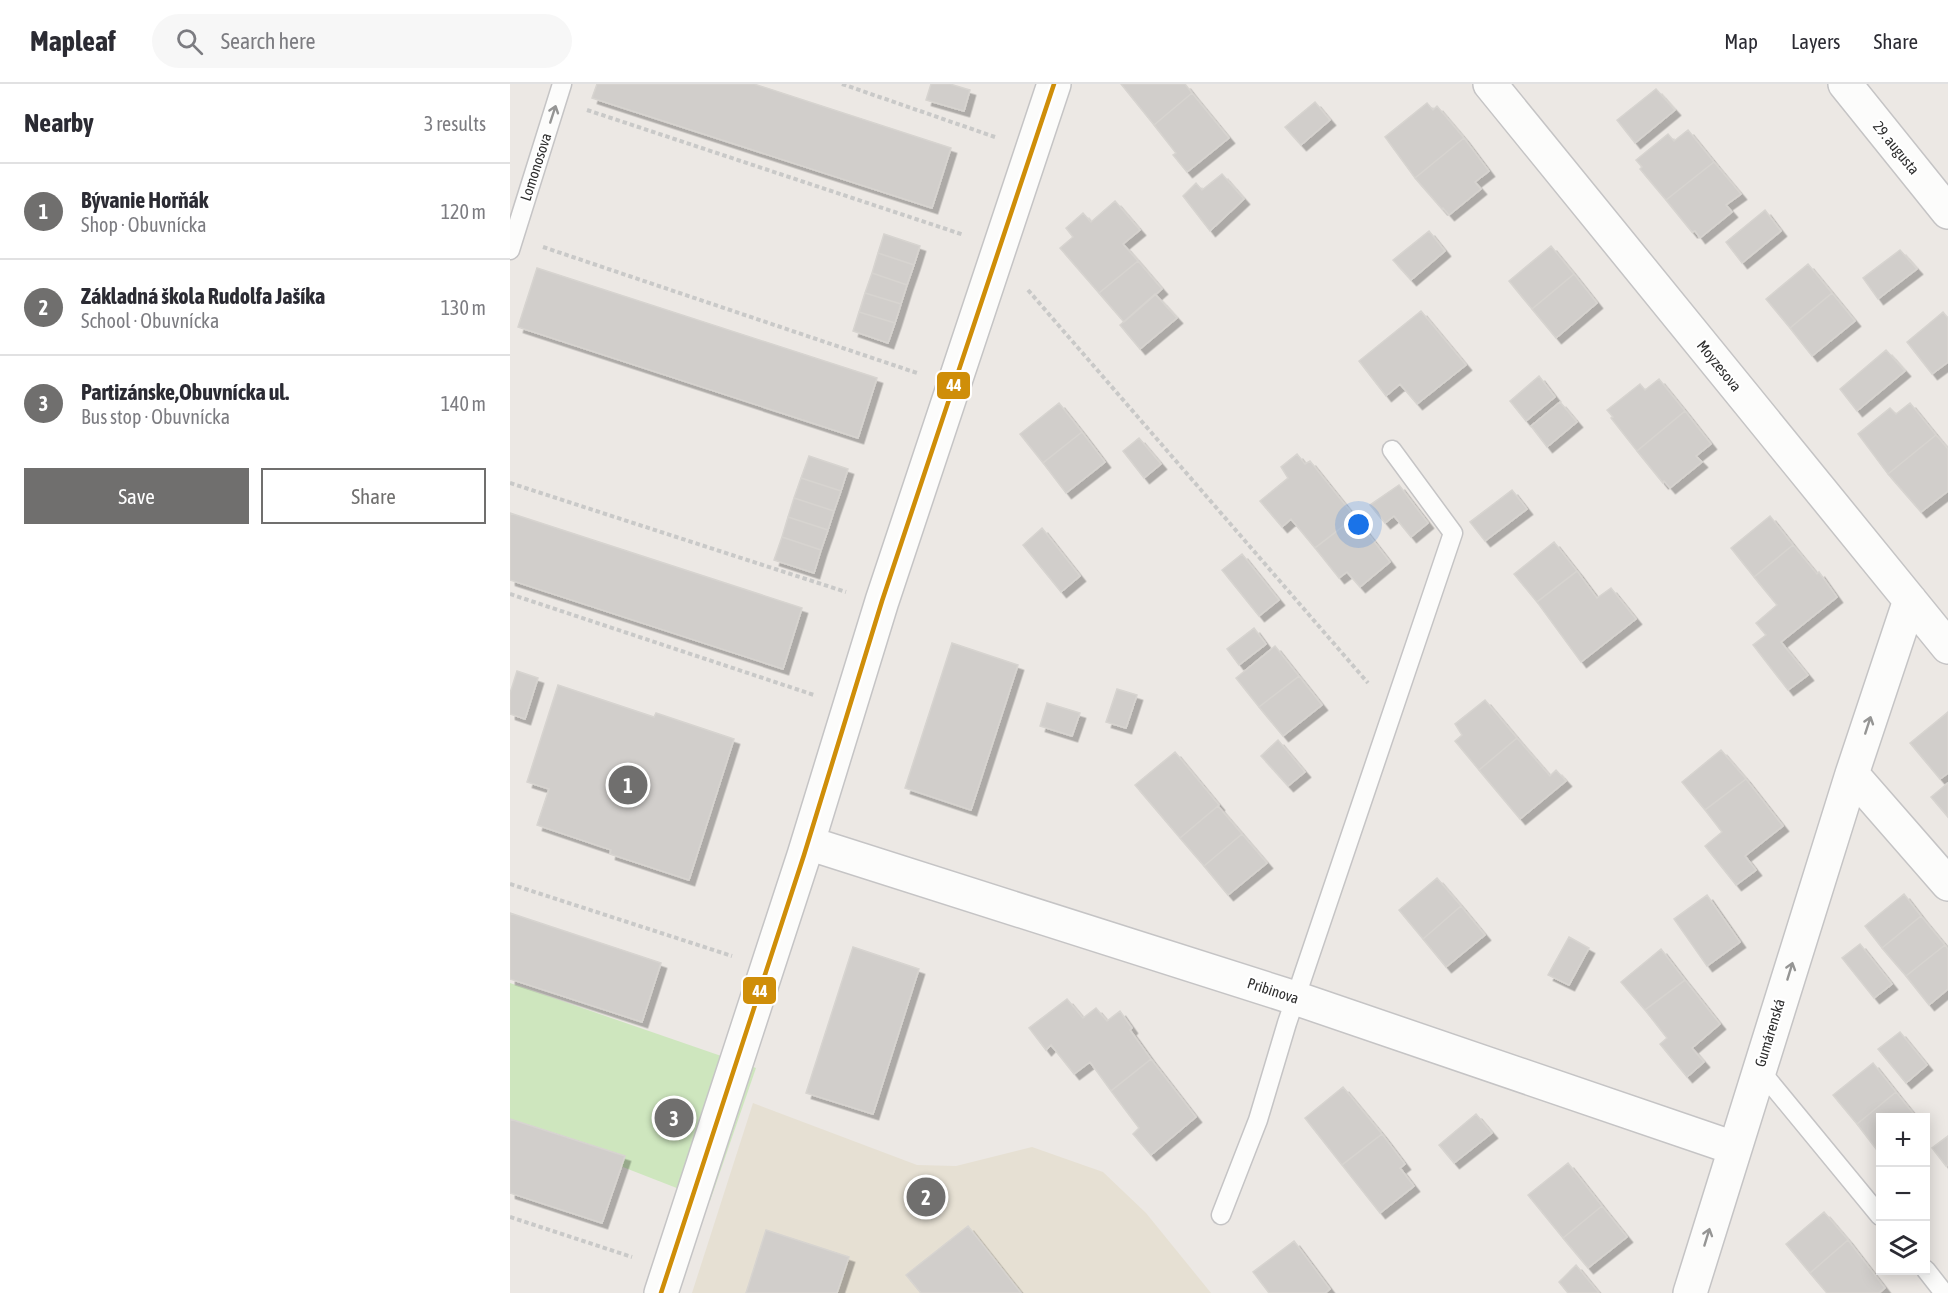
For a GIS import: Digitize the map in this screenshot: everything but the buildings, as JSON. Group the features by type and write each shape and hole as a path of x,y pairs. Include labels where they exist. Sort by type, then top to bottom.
{"street":[{"path":"661,1293 808,843 882,601 1054,84"},
{"name":"Moyzesova","path":"1490,84 1948,647"},
{"name":"29. augusta","path":"1845,84 1948,212"},
{"name":"Gumárenská","path":"1689,1293 1852,774 1910,600"},
{"path":"1852,774 1948,884"},
{"name":"Pribinova","path":"808,843 1295,998 1734,1148"}],"lane":[{"name":"Lomonosova","path":"512,244 560,92"},
{"path":"1221,1215 1258,1120 1295,998 1453,533 1392,450"},
{"path":"1759,1069 1876,1210"},
{"path":"1930,1275 1944,1293"}],"path":[{"path":"842,84 1000,138"},
{"path":"560,92 1000,246"},
{"path":"512,244 953,386"},
{"path":"1022,283 1393,711"},
{"path":"510,483 861,597 882,601"},
{"path":"510,594 819,696"},
{"path":"510,884 733,956"},
{"path":"510,1217 635,1258"}],"shaded area":[{"path":"753,1103 917,1165 956,1166 1032,1147 1103,1172 1146,1213 1211,1293 692,1293"}],"green space":[{"path":"510,983 756,1068 710,1201 510,1123"}],"transit line":[{"name":"44","path":"661,1293 804,855 882,601 1054,84"}],"place":[{"name":"Bývanie Horňák","path":"628,785"},
{"name":"Partizánske,Obuvnícka ul.","path":"674,1118"},
{"name":"Základná škola Rudolfa Jašíka","path":"926,1197"}]}
